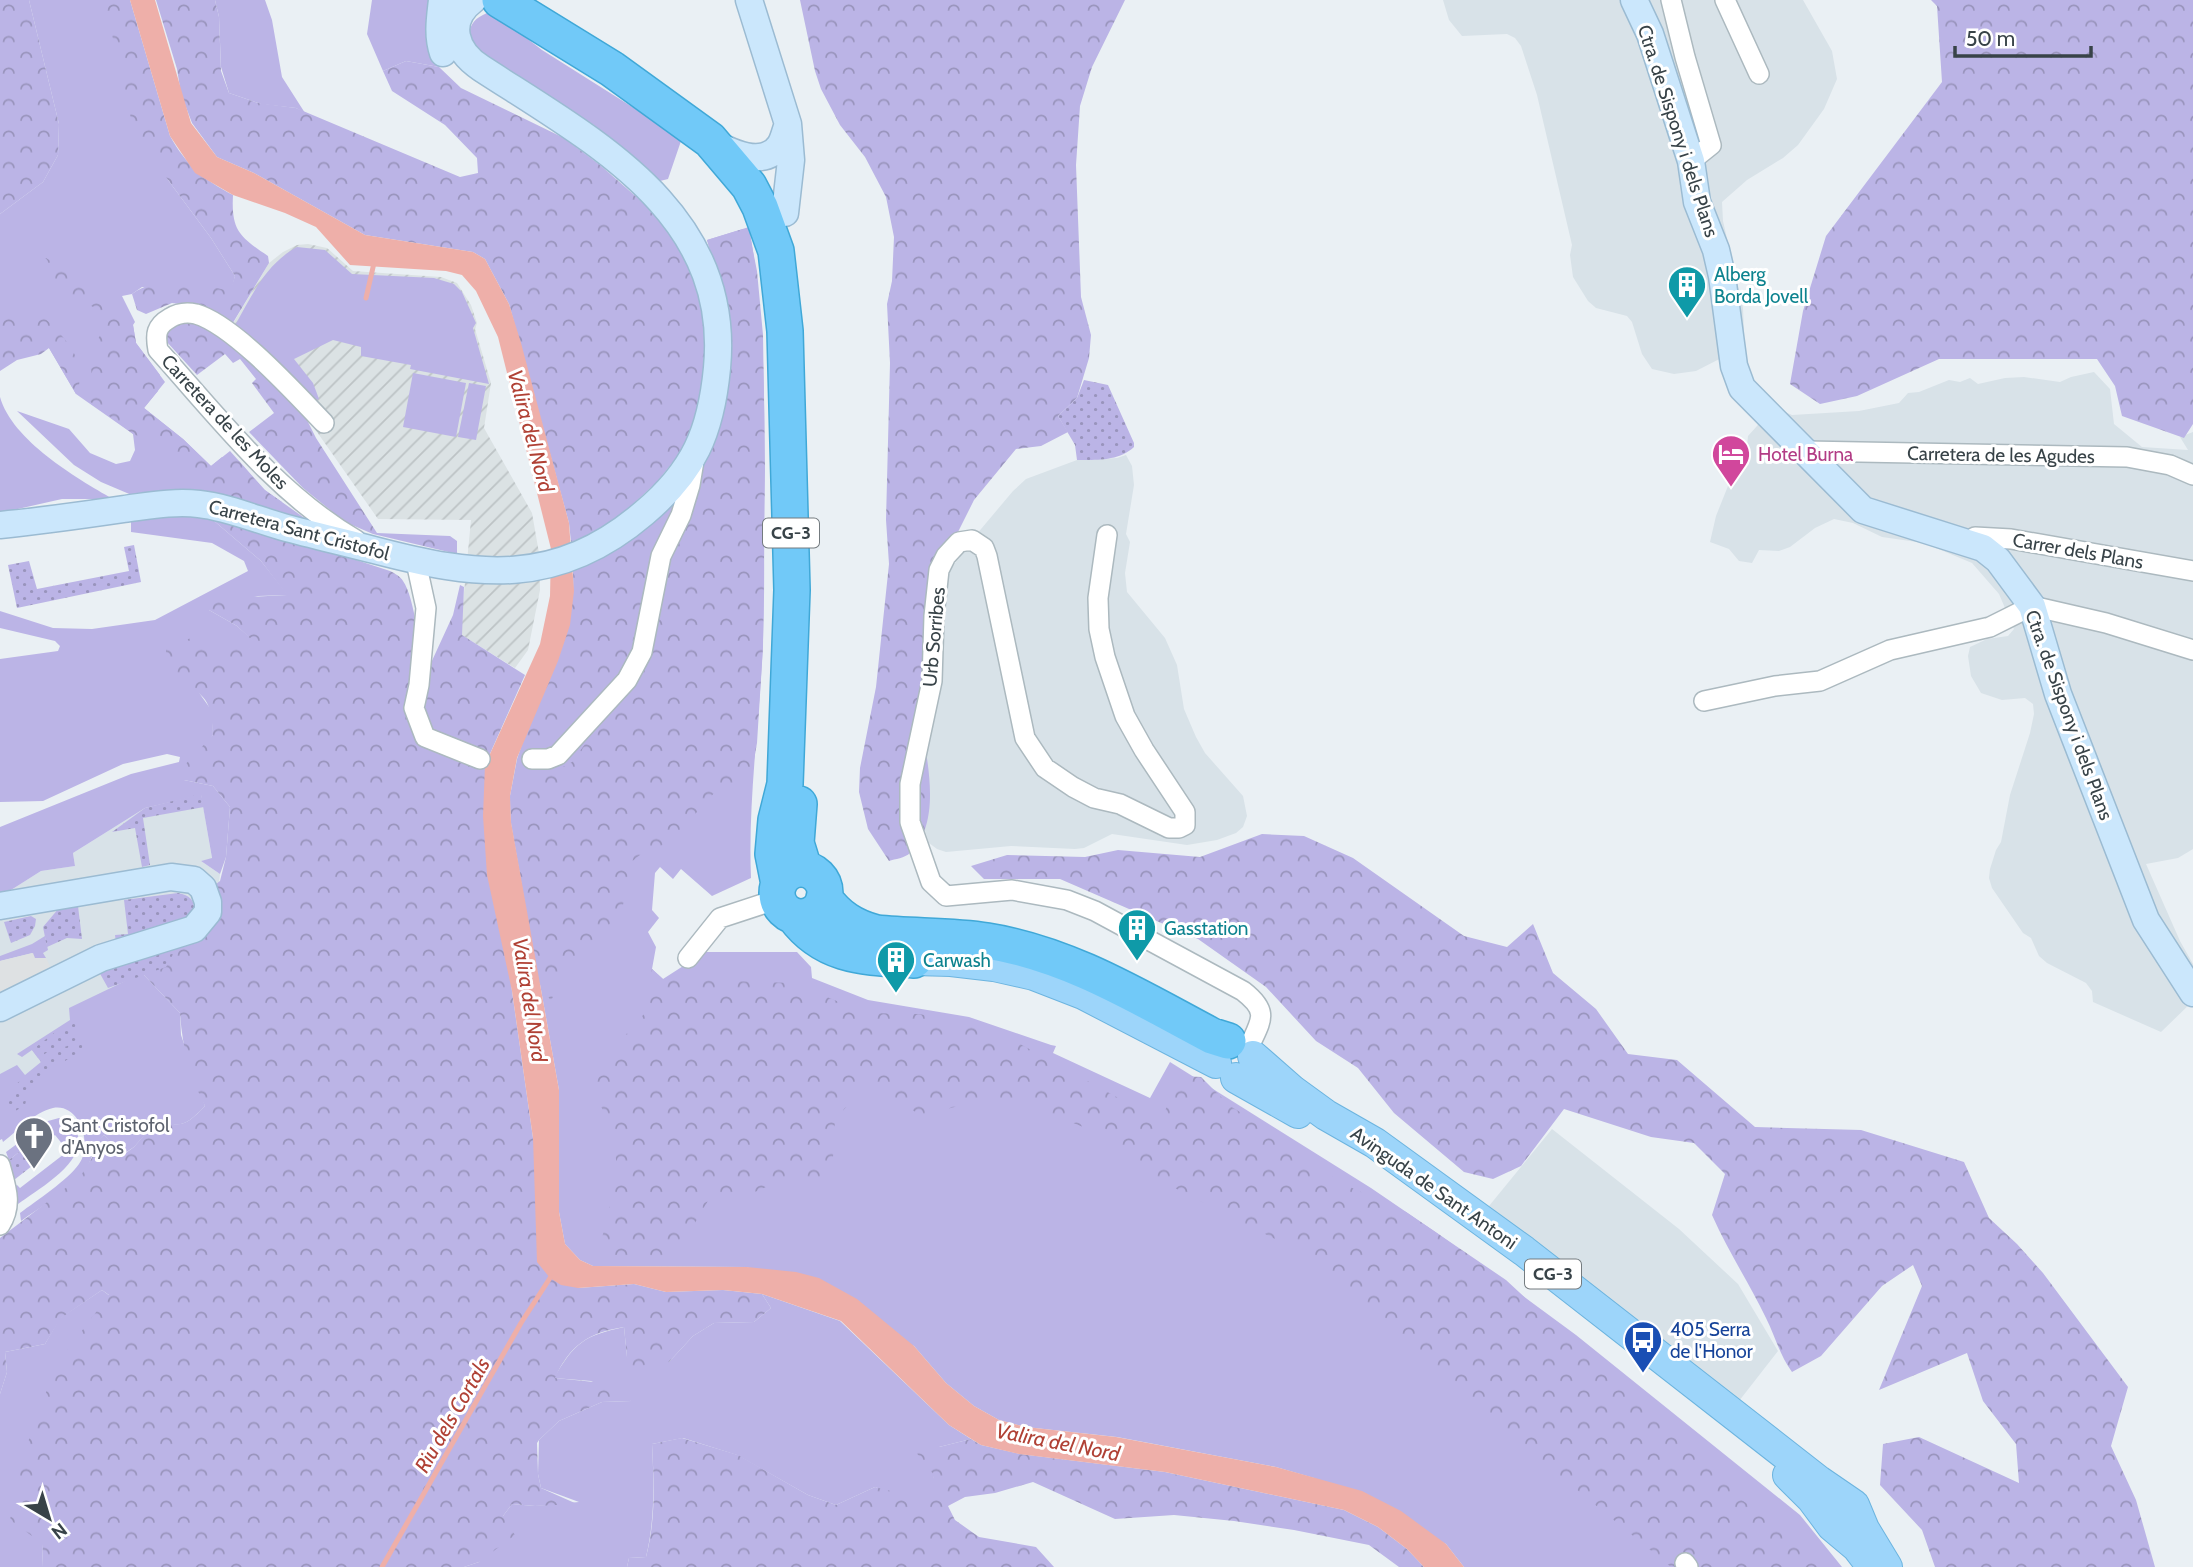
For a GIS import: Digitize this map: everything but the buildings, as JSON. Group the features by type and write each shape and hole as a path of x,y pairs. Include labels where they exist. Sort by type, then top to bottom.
{"highway":[{"name":"CG-3","path":"500,0 732,144 776,251 785,331 792,590 785,784 776,820 773,854 789,892"},
{"name":"CG-3","path":"542,0 686,97 775,189 793,238 802,293 812,546 812,639 796,843 789,892"},
{"name":"Avinguda de Sant Antoni","path":"914,960 845,953 810,935 789,892 812,871 821,879 825,890 824,898 836,914 860,929 876,933 988,941 1052,957 1101,977 1212,1036 1236,1057"}],"main road":[{"path":"442,0 440,43 450,65 471,80 585,135"},
{"path":"473,0 462,11 456,32 460,48 466,56 585,135 626,167 672,214 690,238 710,281 717,314 718,363 712,412 694,458"},
{"path":"749,0 785,115 791,160 785,213"},
{"name":"Ctra. de Sispony i dels Plans","path":"1634,0 1650,34 1691,161 1697,202 1712,238 1722,276 1734,366 1742,388 1864,510 1983,548 1998,560 2032,606 2057,694 2146,919 2193,993"},
{"path":"732,144 767,155 780,145 785,115"},
{"name":"Carretera Sant Cristofol","path":"0,525 165,504 196,503 424,563 479,572 524,570 544,566 598,546 634,522 666,495 694,458"},
{"path":"0,906 172,877 194,880 203,888 208,902 208,912 194,929 101,958 0,1008"},
{"name":"Avinguda de Sant Antoni","path":"914,960 983,965 1034,975 1236,1057 1375,1143 1524,1251 1842,1515"},
{"name":"CG-3","path":"1842,1515 1857,1546 1872,1567"},
{"name":"CG-3","path":"1842,1515 1864,1529 1887,1567"}],"street":[{"path":"1671,0 1711,145 1691,161"},
{"path":"1725,0 1759,74"},
{"name":"Carretera de les Moles","path":"324,423 264,363 228,332 198,315 182,313 161,323 157,329 158,350 272,477 332,525 375,551"},
{"name":"Carretera de les Agudes","path":"1806,451 2127,457 2170,465 2193,475"},
{"path":"532,759 548,759 558,755 627,680 642,652 661,556 681,514 690,485 694,458"},
{"name":"Urb Sorribes","path":"1107,535 1098,598 1098,629 1125,716 1185,812 1185,825 1169,828 1120,804 1094,798 1045,768 1025,738 987,556 984,548 972,540 959,542 946,556 939,570 932,681 910,784 910,822 931,882 946,896 1012,890 1067,900 1095,912 1243,991 1258,1004 1262,1020 1236,1057"},
{"name":"Carrer dels Plans","path":"1965,544 1975,537 2011,538 2193,571"},
{"path":"424,563 426,608 419,685 414,708 425,737 480,759"},
{"path":"1704,701 1775,686 1820,681 1890,650 1990,627 2032,606 2106,623 2193,650"},
{"path":"688,957 720,918 789,892"},
{"path":"0,1165 8,1195 8,1208 0,1225"}],"shaded area":[{"path":"1443,0 1803,0 1832,51 1837,79 1824,109 1798,145 1783,158 1747,180 1722,202 1723,221 1743,308 1744,331 1737,350 1696,371 1674,374 1652,369 1642,354 1632,322 1627,316 1596,308 1588,301 1573,277 1570,255 1572,245 1537,95 1521,46 1515,38 1507,34 1462,36 1449,20"},
{"path":"297,245 327,248 353,271 441,277 457,283 471,305 491,383 484,428 532,513 539,553 540,590 528,650 515,668 460,634 471,520 378,519 303,412 222,342 269,263"},
{"path":"2094,372 2110,389 2114,424 2142,447 2188,450 2180,437 2193,432 2193,849 2178,858 2146,864 2193,964 2193,1001 2161,1032 2093,1002 2092,991 2086,983 2047,963 2039,956 2031,938 2023,933 1992,888 1990,869 2001,842 2010,795 2034,714 2033,704 2025,698 2002,700 1981,693 1971,676 1968,656 1970,647 1987,639 2008,636 2014,629 1999,594 1972,563 1924,543 1882,537 1853,523 1834,519 1815,528 1790,547 1779,551 1759,550 1752,563 1739,561 1729,549 1710,542 1716,516 1732,476 1741,465 1745,469 1748,436 1774,407 1792,415 1859,411 1899,403 1908,393 1919,392 1949,380 1960,382 1970,378 1978,384 2024,377 2060,382"},
{"path":"1126,455 1132,466 1134,485 1126,534 1130,542 1125,573 1127,592 1165,638 1177,665 1184,709 1205,753 1243,796 1247,816 1243,827 1236,833 1217,840 1187,845 1112,834 1084,848 1075,849 1011,846 946,852 937,849 929,843 920,815 939,625 947,574 976,535 1026,479 1077,460"},
{"path":"201,794 212,859 201,861 220,874 217,901 75,1023 0,1140 0,897 41,871 75,866 73,853 145,808"},
{"path":"33,953 35,958 46,958 53,972 0,1000 0,961"},
{"path":"1552,1129 1679,1229 1738,1284 1778,1351 1739,1401 1489,1206"}],"green space":[{"path":"0,0 29,0 59,124 58,155 43,182 0,214"},
{"path":"29,0 103,0 168,180 235,276 231,292 204,286 142,287 132,294 122,296 135,322 133,325 136,343 165,382 144,408 211,466 230,451 265,490 320,529 134,496 101,482 74,465 17,411 69,429 90,453 116,464 130,461 135,450 133,434 76,394 49,348 0,329 0,214 43,182 58,155 59,124"},
{"path":"102,0 130,0 170,136 197,171 233,195 234,217 239,232 250,244 268,256 269,263 231,326 193,306 172,303 146,314 137,310 132,294 143,288 180,282 230,291 235,276 132,123"},
{"path":"156,0 215,0 219,17 221,71 229,93 258,103 296,108 460,177 478,173 477,158 445,125 392,91 383,71 406,61 439,67 461,88 564,138 600,165 657,215 693,271 705,325 706,374 698,416 680,453 657,482 619,517 593,535 571,542 569,523 509,304 485,259 473,252 365,235 254,173 217,157 192,123 181,94 177,69"},
{"path":"215,0 265,0 272,20 282,77 305,113 296,108 261,104 229,93 221,67 219,17"},
{"path":"372,0 430,0 431,47 439,67 406,61 383,71 367,34"},
{"path":"800,0 1125,0 1092,67 1080,106 1076,165 1081,297 1091,335 1089,358 1077,398 1058,416 1068,432 1041,446 1016,449 974,500 939,570 926,752 930,791 928,819 918,843 910,853 889,861 868,829 859,792 860,768 876,687 889,564 886,520 890,363 887,304 892,281 894,237 886,197 865,157 840,125 821,89"},
{"path":"1931,0 2193,0 2193,424 2184,438 2122,416 2115,386 2097,359 1939,359 1857,396 1820,404 1790,384 1803,311 1826,236 1942,82 1937,6"},
{"path":"487,13 502,19 542,50 664,127 681,141 668,179 660,181 594,125 481,57 468,36 474,22"},
{"path":"749,227 759,297 764,437 764,623 752,797 751,878 712,896 681,869 673,879 660,867 655,873 652,910 659,918 648,932 656,947 652,969 663,979 705,952 797,952 811,967 812,978 868,1000 969,1017 1056,1046 1053,1053 1150,1098 1170,1062 1371,1188 1576,1335 1800,1515 1842,1567 1464,1567 1446,1544 1314,1478 1276,1467 1117,1437 1026,1427 999,1420 974,1406 946,1383 914,1346 747,1267 593,1266 580,1260 565,1244 559,1212 559,1090 511,822 510,796 517,759 574,591 573,571 633,537 700,466 717,273 707,240"},
{"path":"743,229 751,241 757,271 763,335 763,647 757,743 752,771 737,784 715,792 669,843 645,851 630,863 622,911 563,975 551,1001 538,981 511,822 510,796 572,762 626,688 622,659 555,737 540,750 522,744 565,638 573,594 573,571 633,537 657,541 678,537 694,495 717,273 707,240"},
{"path":"297,247 325,250 352,274 434,278 454,284 462,292 476,323 473,328 489,384 410,369 411,365 361,356 361,347 333,340 294,359 313,383 319,399 315,401 281,364 233,329 267,273"},
{"path":"46,258 118,303 133,325 136,343 160,375 158,391 144,408 211,466 222,457 239,461 263,489 282,502 272,514 229,501 179,453 133,434 84,397 93,388 90,357 100,335 97,309 51,285 37,270"},
{"path":"0,303 16,312 39,312 64,339 77,359 80,370 76,394 49,348 41,354 17,360 0,371"},
{"path":"186,319 224,338 303,412 316,438 377,533 450,536 457,541 457,554 373,534 345,522 303,488 249,432 274,413 252,383 256,379 240,359 233,363 225,354 197,375 166,341 165,330"},
{"path":"413,373 466,383 456,437 403,427"},
{"path":"1084,380 1108,385 1134,443 1134,447 1128,452 1107,459 1077,460 1075,445 1058,416 1077,398"},
{"path":"469,383 486,386 476,440 458,437"},
{"path":"0,397 7,413 31,443 64,469 113,499 62,499 0,513"},
{"path":"188,514 213,520 261,561 288,595 258,596 209,610 237,626 255,642 248,651 197,690 212,711 213,735 184,780 213,786 230,807 226,857 220,874 201,861 212,858 201,795 145,808 73,853 75,866 41,871 0,897 0,827 131,774 179,762 180,757 167,754 123,764 43,801 0,802 0,659 58,651 60,646 55,641 0,628 0,611 53,628 92,629 155,620 248,571 244,561 212,543 131,532 131,519"},
{"path":"213,520 286,537 397,575 403,581 411,600 425,676 453,615 460,585 464,587 462,635 525,675 485,765 533,1138 578,1288 634,1284 666,1292 723,1290 762,1294 771,1308 754,1322 714,1323 693,1336 669,1362 633,1367 627,1357 624,1327 600,1333 582,1342 567,1357 555,1378 624,1385 631,1401 602,1402 559,1421 537,1443 541,1488 577,1504 512,1504 503,1516 515,1535 479,1562 464,1567 42,1567 43,1544 10,1520 20,1464 56,1365 109,1295 102,1290 61,1318 45,1344 5,1352 7,1372 0,1394 0,1238 80,1177 93,1156 95,1144 104,1135 123,1155 134,1147 158,1119 173,1124 184,1123 205,1106 188,1061 180,1013 142,973 178,945 211,888 220,881 226,857 230,807 213,786 184,780 181,769 213,735 212,721 203,697 189,688 166,680 166,647 191,638 248,650 254,642 237,626 209,610 211,599 287,595 261,561"},
{"path":"134,545 141,582 17,608 8,565 29,561 37,589 129,571 124,547"},
{"path":"201,794 204,807 143,818 150,865 142,867 135,828 112,832 145,808"},
{"path":"1262,834 1304,836 1353,858 1464,936 1507,947 1533,924 1553,973 1596,1009 1628,1054 1677,1060 1755,1127 1861,1130 1964,1162 1989,1218 2043,1273 2128,1387 2111,1446 2136,1500 2155,1567 1935,1567 1922,1530 1880,1485 1883,1444 1919,1437 2019,1483 2016,1444 1983,1401 1967,1353 1879,1390 1922,1286 1913,1265 1882,1286 1821,1356 1792,1372 1712,1215 1725,1174 1694,1143 1651,1137 1564,1109 1521,1166 1493,1179 1464,1172 1394,1113 1358,1068 1316,1041 1266,987 1198,939 1060,879 984,879 971,866 1007,855 1085,857 1118,850 1200,857"},
{"path":"178,893 188,896 193,902 193,919 116,943 115,935 128,934 124,900"},
{"path":"78,906 82,939 67,938 47,947 43,927 59,908"},
{"path":"31,916 36,919 30,935 11,943 4,922"},
{"path":"45,936 48,950 43,953 46,958 34,958 32,953 0,961 0,956"},
{"path":"178,945 166,967 108,988 98,970"},
{"path":"652,969 663,979 794,983 865,1013 919,1014 970,1024 1011,1039 1133,1106 1161,1118 1183,1076 1201,1077 1230,1106 1273,1132 1341,1183 1406,1212 1506,1280 1663,1426 1714,1457 1739,1498 1816,1552 1825,1567 1671,1567 1515,1439 1462,1390 1399,1343 1326,1265 1153,1177 1115,1140 1029,1105 962,1105 921,1116 890,1094 868,1084 835,1119 832,1177 813,1186 779,1177 766,1187 732,1202 712,1194 676,1255 637,1258 599,1250 618,1174 613,1138 594,1087 600,1064 644,1014"},
{"path":"142,973 180,1013 181,1035 205,1106 184,1123 173,1124 158,1120 134,1147 122,1155 104,1135 80,1178 21,1221 20,1213 60,1183 79,1164 85,1147 84,1137 77,1119 70,1112 53,1108 33,1118 3,1142 0,1140 0,1074 17,1065 25,1075 41,1062 32,1050 22,1057 17,1054 70,1020 69,1008"},
{"path":"75,1023 80,1039 56,1047 38,1058 32,1050 54,1033"},
{"path":"81,1041 83,1049 40,1080 25,1105 6,1117 14,1086 41,1063 40,1060"},
{"path":"59,1118 71,1124 77,1132 78,1146 74,1156 58,1175 18,1204 14,1187 17,1185 20,1188 68,1151 55,1135 47,1140 44,1127 38,1137 9,1160 6,1152 48,1121"},
{"path":"29,1144 41,1159 14,1180 9,1160"},
{"path":"102,1290 110,1296 43,1544 42,1567 0,1567 0,1394 7,1372 5,1352 45,1344 60,1318"},
{"path":"762,1294 840,1321 949,1425 971,1439 939,1447 929,1505 875,1487 836,1505 808,1495 737,1455 683,1438 652,1444 652,1515 646,1557 629,1558 627,1567 464,1567 479,1562 512,1504 535,1506 579,1502 541,1488 538,1474 539,1440 559,1421 602,1402 631,1401 591,1381 554,1378 575,1348 599,1334 624,1327 627,1357 669,1362 693,1336 714,1323 754,1322 771,1308"},
{"path":"682,1438 738,1455 808,1495 836,1505 875,1487 927,1500 934,1475 911,1446 939,1447 971,1439 981,1445 1020,1454 1165,1472 1344,1510 1378,1527 1407,1549 1424,1567 1399,1567 1369,1545 1294,1530 1174,1515 1115,1519 1033,1482 995,1493 965,1497 948,1506 955,1520 979,1537 1036,1547 1054,1567 627,1567 629,1558 646,1557 649,1543 653,1500 652,1444"}],"water":[{"name":"Valira del Nord","path":"130,0 155,0 191,123 217,157 254,173 365,235 473,252 485,259 509,304 569,523 574,591 570,625 558,661 517,758 510,796 511,822 559,1090 559,1212 565,1244 580,1260 593,1266 747,1267 796,1272 819,1278 857,1299 914,1346 946,1383 974,1406 999,1420 1026,1427 1116,1437 1276,1467 1362,1491 1401,1511 1446,1544 1464,1567 1424,1567 1407,1549 1378,1527 1344,1510 1165,1472 1019,1454 981,1445 949,1425 841,1321 762,1294 723,1290 666,1292 634,1284 578,1288 561,1285 550,1278 537,1262 533,1138 512,991 487,875 483,816 485,765 540,644 550,596 551,549 498,337 476,291 462,275 446,271 350,265 316,227 233,195 195,173 170,136"}],"waterway":[{"path":"366,298 374,263"},
{"name":"Riu dels Cortals","path":"382,1567 521,1323 550,1278"}],"place":[{"name":"Alberg Borda Jovell","path":"1687,319"},
{"name":"Hotel Burna","path":"1731,488"},
{"name":"Gasstation","path":"1137,962"},
{"name":"Carwash","path":"896,994"},
{"name":"Sant Cristofol d'Anyos","path":"34,1170"},
{"name":"405 Serra de l'Honor","path":"1643,1374"}]}
